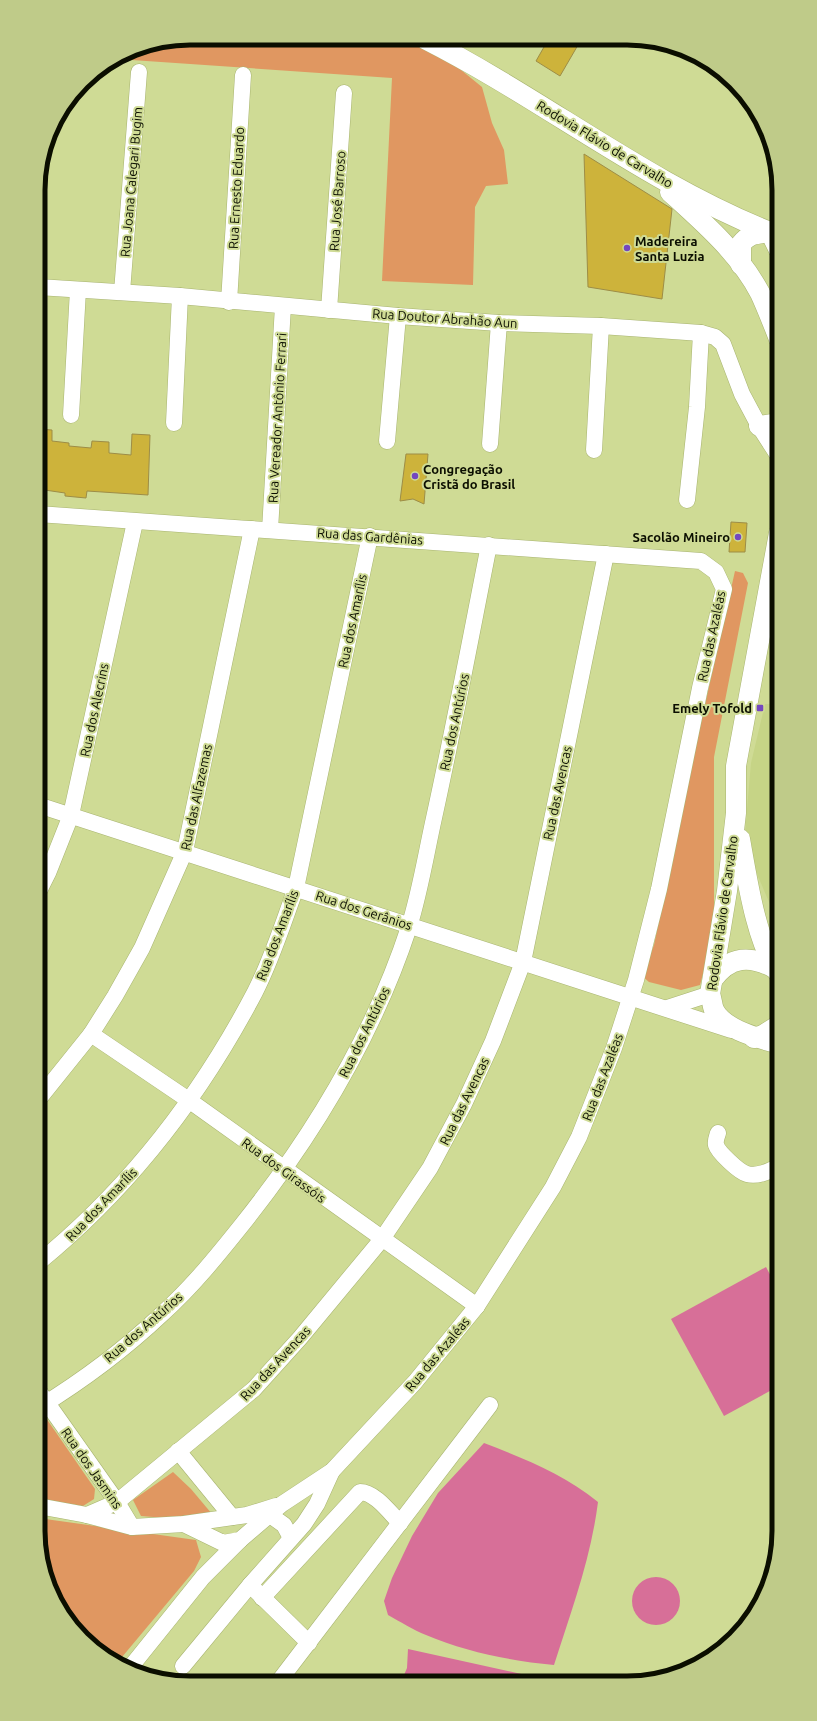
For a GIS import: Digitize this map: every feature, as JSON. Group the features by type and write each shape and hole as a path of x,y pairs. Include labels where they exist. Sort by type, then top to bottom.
{"main road":[{"name":"Rodovia Flávio de Carvalho","path":"435,45 462,58 648,172 733,217 772,233"},
{"path":"648,172 718,237 741,265 760,293 772,322"},
{"path":"741,265 741,244 745,238 750,235 772,234"},
{"path":"759,426 772,424"},
{"name":"Rodovia Flávio de Carvalho","path":"772,602 736,766 736,813 727,891 712,987 714,1010 720,1018 754,1038 772,1042"},
{"name":"Rodovia Flávio de Carvalho","path":"736,813 748,890 760,931 772,961"},
{"path":"712,987 722,968 730,963 751,959 761,961 772,968"},
{"path":"754,1038 772,1030"}],"street":[{"name":"Rua Joana Calegari Bugim","path":"122,292 139,72"},
{"name":"Rua Ernesto Eduardo","path":"229,302 243,75"},
{"name":"Rua José Barroso","path":"329,310 344,93"},
{"name":"Rua Doutor Abrahão Aun","path":"45,288 180,296 229,302 398,316 499,323 601,326 701,333 715,337 723,344 742,394 759,426 772,446"},
{"path":"71,415 78,290"},
{"path":"174,423 180,296"},
{"name":"Rua Vereador Antônio Ferrari","path":"270,530 283,306"},
{"path":"387,441 398,316"},
{"path":"490,444 499,323"},
{"path":"594,450 601,326"},
{"path":"687,500 697,408 701,333"},
{"name":"Rua das Gardênias","path":"45,515 135,522 489,544 701,561"},
{"name":"Rua dos Alecrins","path":"45,879 71,815 135,522"},
{"name":"Rua das Alfazemas","path":"45,1091 91,1034 142,948 185,851 252,529"},
{"name":"Rua dos Amarílis","path":"45,1257 69,1238 102,1206 136,1169 190,1101 255,991 278,940 296,888 370,536"},
{"name":"Rua dos Antúrios","path":"45,1398 113,1355 164,1313 210,1265 284,1170 319,1120 352,1061 381,1001 410,925 453,732 489,544"},
{"name":"Rua das Avencas","path":"87,1515 117,1502 254,1389 305,1332 382,1239 430,1168 464,1104 493,1041 523,962 606,554"},
{"name":"Rua das Azaléas","path":"184,1524 223,1543 240,1540 282,1504 332,1470 415,1382 477,1306 554,1187 579,1137 601,1085 631,998 659,889 700,688 724,589 716,572 701,561"},
{"name":"Rua dos Gerânios","path":"45,807 185,851 631,998 667,1008 754,1038"},
{"path":"667,1008 712,987"},
{"name":"Rua dos Girassóis","path":"91,1034 190,1101 284,1170 477,1306"},
{"path":"718,1132 716,1146 720,1152 740,1171 755,1175 772,1170"},
{"name":"Rua dos Jasmins","path":"45,1405 117,1502 132,1526"},
{"path":"283,1676 490,1405"},
{"path":"178,1451 232,1517"},
{"path":"183,1666 250,1585 292,1538 317,1504 332,1470"},
{"path":"262,1598 360,1492 366,1492 374,1497 400,1523"},
{"name":"Rua das Azaléas","path":"45,1507 87,1515 132,1526 184,1524 247,1515 282,1504"},
{"path":"203,1577 223,1543 247,1515"},
{"path":"270,1515 284,1525 292,1538"},
{"path":"133,1664 203,1577 240,1540"},
{"path":"250,1585 309,1643"}],"shaded area":[{"path":"181,45 417,45 450,61 482,87 492,123 504,150 508,184 486,186 475,207 473,285 382,281 392,78 127,60 153,50"},
{"path":"735,571 743,573 748,583 714,757 714,933 700,985 681,990 649,982 642,976 654,945 685,794"},
{"path":"765,704 772,704 772,909 744,844 751,763"},
{"path":"766,1267 772,1278 772,1390 724,1416 671,1319"},
{"path":"45,1419 95,1489 94,1499 83,1506 45,1500"},
{"path":"484,1443 529,1461 558,1475 572,1483 598,1502 591,1544 574,1605 554,1665 521,1661 473,1651 421,1633 388,1615 384,1601 392,1578 412,1536 438,1493"},
{"path":"173,1472 191,1489 212,1514 203,1521 141,1516 133,1500"},
{"path":"45,1519 196,1540 201,1557 194,1571 121,1658 95,1640 75,1619 64,1603 50,1568 46,1550"},
{"path":"651,1577 661,1577 673,1584 680,1596 680,1606 673,1618 661,1625 651,1625 643,1621 636,1614 632,1606 632,1596 636,1588 643,1581"},
{"path":"408,1649 530,1676 404,1676 407,1668"}],"building":[{"path":"545,45 578,45 560,76 536,61"},
{"name":"Madereira Santa Luzia","path":"584,154 672,209 662,299 588,287"},
{"path":"45,430 52,430 52,441 69,443 69,446 91,448 92,441 109,442 109,453 131,455 132,434 150,435 148,495 87,491 86,498 65,496 65,493 45,490"},
{"name":"Congregação Cristã do Brasil","path":"406,454 428,454 424,504 413,499 400,501"},
{"name":"Sacolão Mineiro","path":"731,522 747,523 745,552 729,552"}],"place":[{"name":"Madereira Santa Luzia","path":"627,248"},
{"name":"Congregação Cristã do Brasil","path":"415,476"},
{"name":"Sacolão Mineiro","path":"738,537"},
{"name":"Emely Tofold","path":"760,708"}]}
